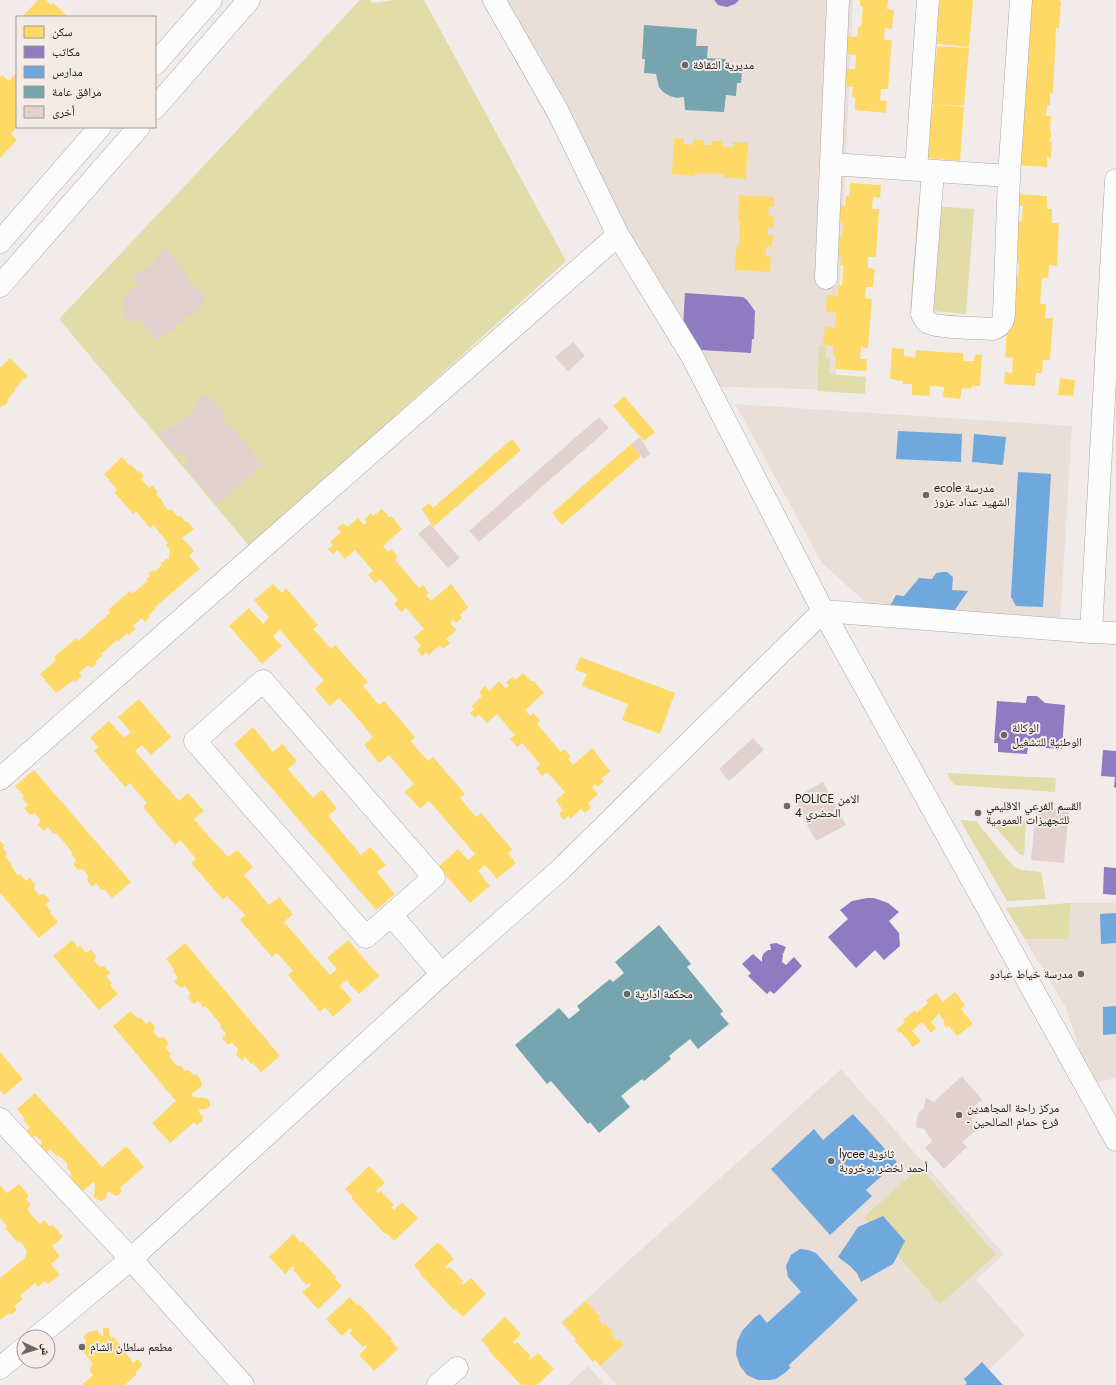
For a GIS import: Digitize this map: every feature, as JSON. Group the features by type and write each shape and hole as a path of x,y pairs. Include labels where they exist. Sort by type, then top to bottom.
{"street":[{"path":"156,63 211,0"},
{"path":"156,107 249,0"},
{"path":"494,0 557,110 618,235 692,358 823,610 1116,1140"},
{"path":"826,278 838,0"},
{"path":"928,0 922,314 925,320 931,324 993,329 999,327 1003,321 1009,176 1020,0"},
{"path":"0,242 99,128"},
{"path":"0,286 138,128"},
{"path":"831,164 1009,176"},
{"path":"1091,632 1116,180"},
{"path":"0,779 618,235"},
{"path":"47,1329 131,1259 442,974 562,869 823,610 1116,633"},
{"path":"263,681 434,877 391,915 366,937 195,741 263,681"},
{"path":"391,915 442,974"},
{"path":"0,1119 131,1259 243,1385"},
{"path":"0,1368 16,1355"},
{"path":"438,1385 457,1368"}],"shaded area":[{"path":"360,0 370,0 373,3 395,0 424,0 566,261 250,547 59,319"},
{"path":"481,0 853,0 835,390 698,386"},
{"path":"918,205 974,209 966,314 910,309"},
{"path":"819,345 826,346 825,358 830,359 829,374 866,377 865,394 817,391"},
{"name":"ecole مدرسة الشهيد عداد عزوز","path":"735,404 1072,426 1060,623 873,609 822,563"},
{"path":"947,773 1056,778 1055,792 955,785 950,780"},
{"path":"988,819 1026,821 1024,856 1019,854"},
{"path":"960,820 976,821 1014,867 1023,870 1041,872 1046,899 1007,901"},
{"name":"مدرسة خياط عبادو","path":"1071,903 1116,903 1116,1078 1092,1083 1083,1061 1066,1008 1006,908"},
{"path":"1071,903 1068,939 1025,939 1006,908"},
{"name":"lycee ثانوية أحمد لخضر بوخروبة","path":"841,1069 1004,1254 976,1280 1025,1335 989,1370 1003,1385 617,1385 561,1322"},
{"path":"920,1167 996,1255 940,1304 864,1217"},
{"path":"588,1366 605,1385 568,1385"}],"building: سكن":[{"path":"38,0 46,0 51,5 53,3 67,16 23,16"},
{"path":"860,0 888,0 887,9 894,10 892,29 885,28 884,40 892,40 888,89 881,89 880,100 887,101 886,113 855,110 855,97 852,97 853,87 843,86 844,69 855,69 856,55 845,54 847,36 857,37 858,27 861,27 863,7 860,6"},
{"path":"940,0 973,0 969,47 937,44 938,32 936,32 938,4 940,5"},
{"path":"1028,0 1061,1 1059,29 1056,28 1053,93 1050,93 1050,105 1047,105 1046,116 1051,116 1051,138 1049,138 1049,141 1052,142 1051,158 1047,157 1047,167 1014,165"},
{"path":"937,46 969,48 964,106 932,104 934,88 931,87"},
{"path":"16,73 16,128 11,134 17,140 0,158 0,77 2,75 9,81"},
{"path":"933,104 964,107 960,161 928,158 929,146 927,146 929,119 931,119"},
{"path":"674,138 684,139 684,144 693,145 693,140 704,140 704,145 712,145 712,141 723,141 723,147 733,147 733,142 748,143 746,179 724,177 724,174 695,173 695,176 672,174"},
{"path":"850,183 881,185 880,198 873,197 872,209 879,209 876,257 868,257 868,268 875,269 873,287 866,287 865,298 872,299 868,348 861,347 860,359 867,359 866,371 835,369 836,356 833,355 833,346 823,345 825,327 835,328 836,313 826,312 827,295 838,296 838,285 842,286 843,265 840,265 841,255 830,254 832,236 842,237 843,223 833,222 835,205 845,206 846,196 849,196"},
{"path":"1016,194 1047,196 1047,209 1052,209 1052,223 1059,223 1057,266 1049,265 1048,278 1042,278 1040,304 1046,304 1045,318 1053,318 1050,360 1043,360 1042,373 1036,373 1035,386 1004,384 1005,372 1012,373 1013,358 1005,357 1008,316 1015,316 1016,301 1009,301 1011,277 1018,277 1019,263 1011,262 1014,221 1022,221 1023,206 1015,206"},
{"path":"739,195 774,197 774,207 769,207 768,216 774,216 773,228 768,227 768,235 773,235 772,247 766,247 766,256 771,257 770,272 735,270 736,247 739,247"},
{"path":"892,348 904,349 904,356 915,357 916,350 963,353 963,361 974,361 975,354 982,355 980,386 972,386 971,389 962,388 960,399 943,397 944,387 936,386 930,386 929,396 912,395 912,384 902,384 903,381 890,379"},
{"path":"10,358 28,376 24,380 23,379 14,390 15,391 7,400 9,401 0,408 0,366 1,367"},
{"path":"1060,378 1075,380 1073,396 1058,395"},
{"path":"624,396 655,432 644,441 613,406"},
{"path":"512,439 521,450 433,527 422,509 429,503 433,508"},
{"path":"631,444 641,456 562,525 552,513"},
{"path":"122,457 130,466 131,465 144,476 141,479 149,488 152,485 158,492 156,494 169,511 171,509 178,517 180,515 194,529 182,538 194,551 189,556 200,569 155,607 156,608 149,615 150,617 145,622 142,618 133,626 136,629 129,635 127,633 118,642 117,640 101,654 103,655 95,662 97,664 91,668 88,665 79,673 82,676 56,693 40,674 56,660 54,657 76,638 78,641 110,613 108,610 130,591 132,594 148,581 146,579 150,576 148,574 152,570 154,572 162,565 160,564 167,558 168,560 169,559 170,550 166,545 168,543 153,525 150,528 136,511 133,514 114,492 117,490 104,474"},
{"path":"382,509 389,517 392,517 402,529 383,546 388,552 391,549 398,557 395,560 419,588 423,585 429,593 426,595 431,601 451,584 468,607 460,615 462,618 456,623 453,620 450,623 457,630 446,639 450,643 443,649 440,645 429,655 426,652 422,656 417,650 421,646 414,637 424,629 406,608 401,612 394,604 398,600 380,579 375,583 368,575 373,571 355,550 345,559 337,550 333,554 328,549 333,545 330,542 341,532 337,528 344,523 347,527 358,518 364,525 367,522 365,519 371,513 373,516"},
{"path":"273,584 282,593 286,588 318,625 313,629 331,649 335,645 368,682 363,686 379,705 384,701 415,737 411,741 419,751 428,761 433,757 465,794 460,798 476,817 481,813 512,849 508,853 516,863 497,879 485,865 478,871 490,886 470,903 438,867 458,849 468,860 475,854 429,801 420,809 405,792 414,784 389,755 379,763 364,745 373,737 352,712 339,698 330,706 315,689 324,681 280,630 273,636 282,646 262,664 229,626 249,608 263,624 269,617 254,600"},
{"path":"580,657 675,693 660,734 622,720 628,704 582,686 587,674 575,670"},
{"path":"523,673 531,681 534,681 544,693 525,710 530,716 533,713 540,721 537,724 561,752 564,749 571,757 568,759 573,765 592,748 610,771 601,779 604,781 598,787 595,784 592,787 598,794 588,803 591,807 585,813 581,809 571,818 568,816 564,820 559,814 563,810 556,801 565,792 547,772 542,776 536,768 540,764 522,743 517,747 510,739 515,735 497,714 487,723 479,714 475,718 470,713 474,709 472,706 482,696 479,692 485,686 489,691 499,681 505,688 509,686 506,682 513,677 515,680"},
{"path":"139,699 171,737 151,755 142,745 135,751 179,801 188,793 204,811 194,819 206,833 228,857 237,850 253,867 244,875 269,905 279,897 293,914 284,922 330,975 337,969 327,958 348,940 379,976 359,994 346,980 340,986 352,1000 333,1017 325,1007 320,1012 288,975 293,971 277,953 272,957 240,920 245,915 227,896 223,900 191,863 196,859 180,840 175,845 143,807 147,803 130,783 125,787 94,751 98,747 90,738 109,721 124,738 131,732 118,717"},
{"path":"253,727 273,752 282,744 297,761 288,769 313,798 322,790 337,808 328,816 361,855 370,847 386,865 377,872 395,894 376,910 234,744"},
{"path":"34,770 131,882 112,898 96,883 92,887 87,880 88,876 83,869 78,870 73,864 76,861 71,853 72,852 64,842 48,827 44,831 38,825 40,820 35,813 30,815 24,808 28,805 22,798 24,796 15,786"},
{"path":"0,841 4,845 3,848 7,853 5,856 18,876 20,874 26,881 30,878 35,884 34,889 39,895 44,894 50,901 45,904 51,911 50,913 58,922 39,938 0,893"},
{"path":"72,940 78,948 80,946 86,953 91,950 96,956 94,961 100,967 104,966 110,973 106,976 112,983 110,985 118,994 99,1010 53,956"},
{"path":"185,943 280,1056 261,1072 245,1057 242,1061 236,1054 238,1049 232,1043 227,1044 222,1038 226,1034 220,1027 222,1026 205,1006 204,1008 198,1001 194,1004 188,998 190,993 185,986 180,988 174,981 178,978 173,971 174,969 166,959"},
{"path":"955,992 965,1005 961,1009 973,1024 957,1036 949,1026 947,1028 943,1024 945,1022 939,1014 931,1022 936,1028 931,1033 922,1022 912,1031 921,1041 913,1047 901,1032 899,1033 896,1030 905,1022 903,1020 915,1010 916,1013 928,1003 926,1000 936,993 943,1002"},
{"path":"131,1011 138,1019 140,1017 146,1024 150,1021 155,1027 153,1032 159,1038 164,1037 169,1044 165,1047 171,1054 169,1056 177,1066 181,1066 185,1071 189,1070 193,1075 197,1074 202,1083 201,1087 192,1094 193,1097 206,1098 210,1101 210,1106 206,1109 200,1109 199,1112 203,1117 202,1121 197,1125 194,1122 170,1143 152,1123 176,1101 113,1026"},
{"path":"0,1052 23,1079 4,1095 0,1090"},
{"path":"35,1093 102,1167 126,1146 144,1167 120,1188 122,1191 118,1196 107,1192 106,1198 102,1201 98,1200 94,1197 95,1184 93,1182 84,1190 80,1191 72,1184 73,1181 70,1176 71,1172 67,1168 67,1163 58,1155 56,1156 50,1149 46,1153 40,1147 42,1142 36,1136 31,1137 26,1131 30,1127 23,1120 25,1119 17,1109"},
{"path":"369,1166 385,1183 376,1191 378,1193 381,1191 394,1205 392,1207 394,1210 402,1202 418,1218 394,1241 386,1233 385,1234 351,1198 353,1197 345,1189"},
{"path":"19,1184 29,1196 26,1199 31,1205 27,1209 33,1217 40,1224 44,1220 50,1227 52,1224 63,1237 52,1246 60,1256 51,1264 60,1275 48,1284 45,1281 38,1287 35,1283 20,1296 23,1299 14,1306 17,1310 11,1315 9,1313 0,1320 0,1278 25,1258 27,1250 19,1241 18,1243 5,1228 7,1226 0,1218 0,1185 7,1193"},
{"path":"293,1234 301,1243 302,1241 313,1252 336,1277 335,1279 342,1286 318,1309 302,1292 311,1285 309,1283 306,1285 293,1270 295,1268 293,1266 285,1274 269,1257"},
{"path":"438,1242 454,1259 445,1267 447,1269 450,1267 463,1281 461,1283 463,1285 471,1278 486,1294 463,1317 455,1309 454,1310 420,1274 421,1273 414,1265"},
{"path":"350,1297 357,1305 359,1304 392,1339 391,1341 398,1349 374,1371 359,1355 367,1347 365,1345 363,1347 349,1333 352,1331 350,1328 342,1336 326,1319"},
{"path":"586,1301 600,1317 598,1319 603,1325 605,1323 613,1332 611,1334 617,1341 619,1339 624,1344 600,1366 595,1360 593,1362 562,1323"},
{"path":"505,1317 521,1334 513,1342 515,1344 517,1342 531,1356 528,1359 530,1360 538,1353 554,1369 537,1385 521,1385 488,1350 489,1348 481,1340"},
{"path":"103,1328 109,1328 110,1337 115,1338 133,1363 138,1359 142,1364 136,1372 136,1375 125,1385 82,1385 93,1375 90,1371 93,1364 80,1347 86,1341 83,1337 89,1332 97,1330 103,1337"}],"building: مكاتب":[{"path":"714,0 739,0 735,4 727,7 718,5"},
{"path":"685,293 743,297 747,300 755,311 754,339 752,339 751,353 701,350 696,348 683,327"},
{"path":"1027,696 1037,696 1045,703 1065,705 1062,749 1028,747 1027,754 998,752 998,743 994,743 997,701 1026,703"},
{"path":"1103,750 1116,751 1116,788 1114,787 1115,777 1101,776"},
{"path":"1104,867 1116,868 1116,895 1103,894"},
{"path":"874,898 888,903 899,912 889,921 899,933 900,946 884,960 875,950 856,968 828,937 848,919 840,910 852,901"},
{"path":"776,943 786,947 783,954 782,953 782,962 786,965 794,957 802,966 774,994 770,991 767,994 748,976 751,973 742,964 753,954 762,962 764,953 771,950 770,944"}],"building: مدارس":[{"path":"898,431 962,434 961,462 896,459"},
{"path":"974,434 1006,437 1003,465 972,462"},
{"path":"1018,472 1051,474 1043,607 1016,606 1011,597"},
{"path":"947,572 953,577 952,590 968,591 952,614 888,610 896,595 904,596 919,578 932,579 936,573"},
{"path":"1116,913 1116,943 1101,944 1100,914"},
{"path":"1116,1006 1116,1034 1103,1035 1103,1007"},
{"path":"853,1114 897,1162 866,1190 872,1196 830,1235 771,1169 814,1129 823,1140"},
{"path":"883,1216 905,1241 893,1264 861,1282 857,1273 838,1257 858,1227"},
{"path":"800,1249 816,1253 858,1300 789,1365 790,1368 786,1372 776,1379 758,1380 747,1375 740,1366 736,1354 737,1342 742,1331 755,1317 760,1314 767,1323 801,1292 788,1277 786,1266 791,1255"},
{"path":"982,1362 1003,1385 965,1385 967,1383 964,1379"}],"building: مرافق عامة":[{"name":"مديرية الثقافة","path":"644,25 697,29 696,46 708,46 707,58 726,59 725,70 742,72 741,83 737,83 736,96 726,95 724,112 685,110 684,97 677,98 663,92 659,87 656,74 644,73 645,59 642,59"},
{"path":"659,925 691,964 687,967 723,1011 720,1014 729,1024 698,1049 690,1039 669,1056 671,1059 644,1081 642,1079 621,1096 630,1107 599,1133 590,1122 588,1124 551,1081 547,1084 515,1045 559,1008 569,1019 580,1010 577,1006 610,979 613,982 624,973 615,962"}],"building: أخرى":[{"path":"164,248 185,273 189,282 206,298 192,315 185,316 185,321 183,323 178,323 175,329 156,340 137,316 129,323 125,317 123,301 129,291 139,285 131,276 151,266"},
{"path":"573,342 585,356 568,371 555,357"},
{"path":"206,394 212,402 214,400 225,414 221,418 228,427 230,425 262,465 217,505 184,465 189,461 181,452 176,456 158,434 169,425 172,429 198,407 195,404"},
{"path":"599,417 609,428 479,542 469,531"},
{"path":"640,437 650,454 644,459 631,444"},
{"path":"430,524 460,558 448,568 418,534"},
{"path":"753,738 764,750 729,781 719,769"},
{"path":"823,782 846,825 816,841 793,799"},
{"path":"1036,807 1069,810 1064,863 1031,860"},
{"path":"962,1076 982,1100 973,1107 972,1122 978,1129 962,1142 967,1147 944,1169 925,1148 932,1141 924,1129 916,1127 918,1113 924,1108 926,1098 934,1102"}],"place":[{"name":"مديرية الثقافة","path":"685,65"},
{"name":"ecole مدرسة الشهيد عداد عزوز","path":"926,495"},
{"name":"الوكالة الوطنية للتشغيل","path":"1004,735"},
{"name":"POLICE الامن الحضري 4","path":"787,806"},
{"name":"القسم الفرعي الاقليمي للتجهيزات العمومية","path":"978,813"},
{"name":"مدرسة خياط عبادو","path":"1081,974"},
{"name":"محكمة ادارية","path":"627,994"},
{"name":"مركز راحة المجاهدين - فرع حمام الصالحين","path":"959,1115"},
{"name":"lycee ثانوية أحمد لخضر بوخروبة","path":"831,1161"},
{"name":"مطعم سلطان الشام","path":"82,1347"}]}
